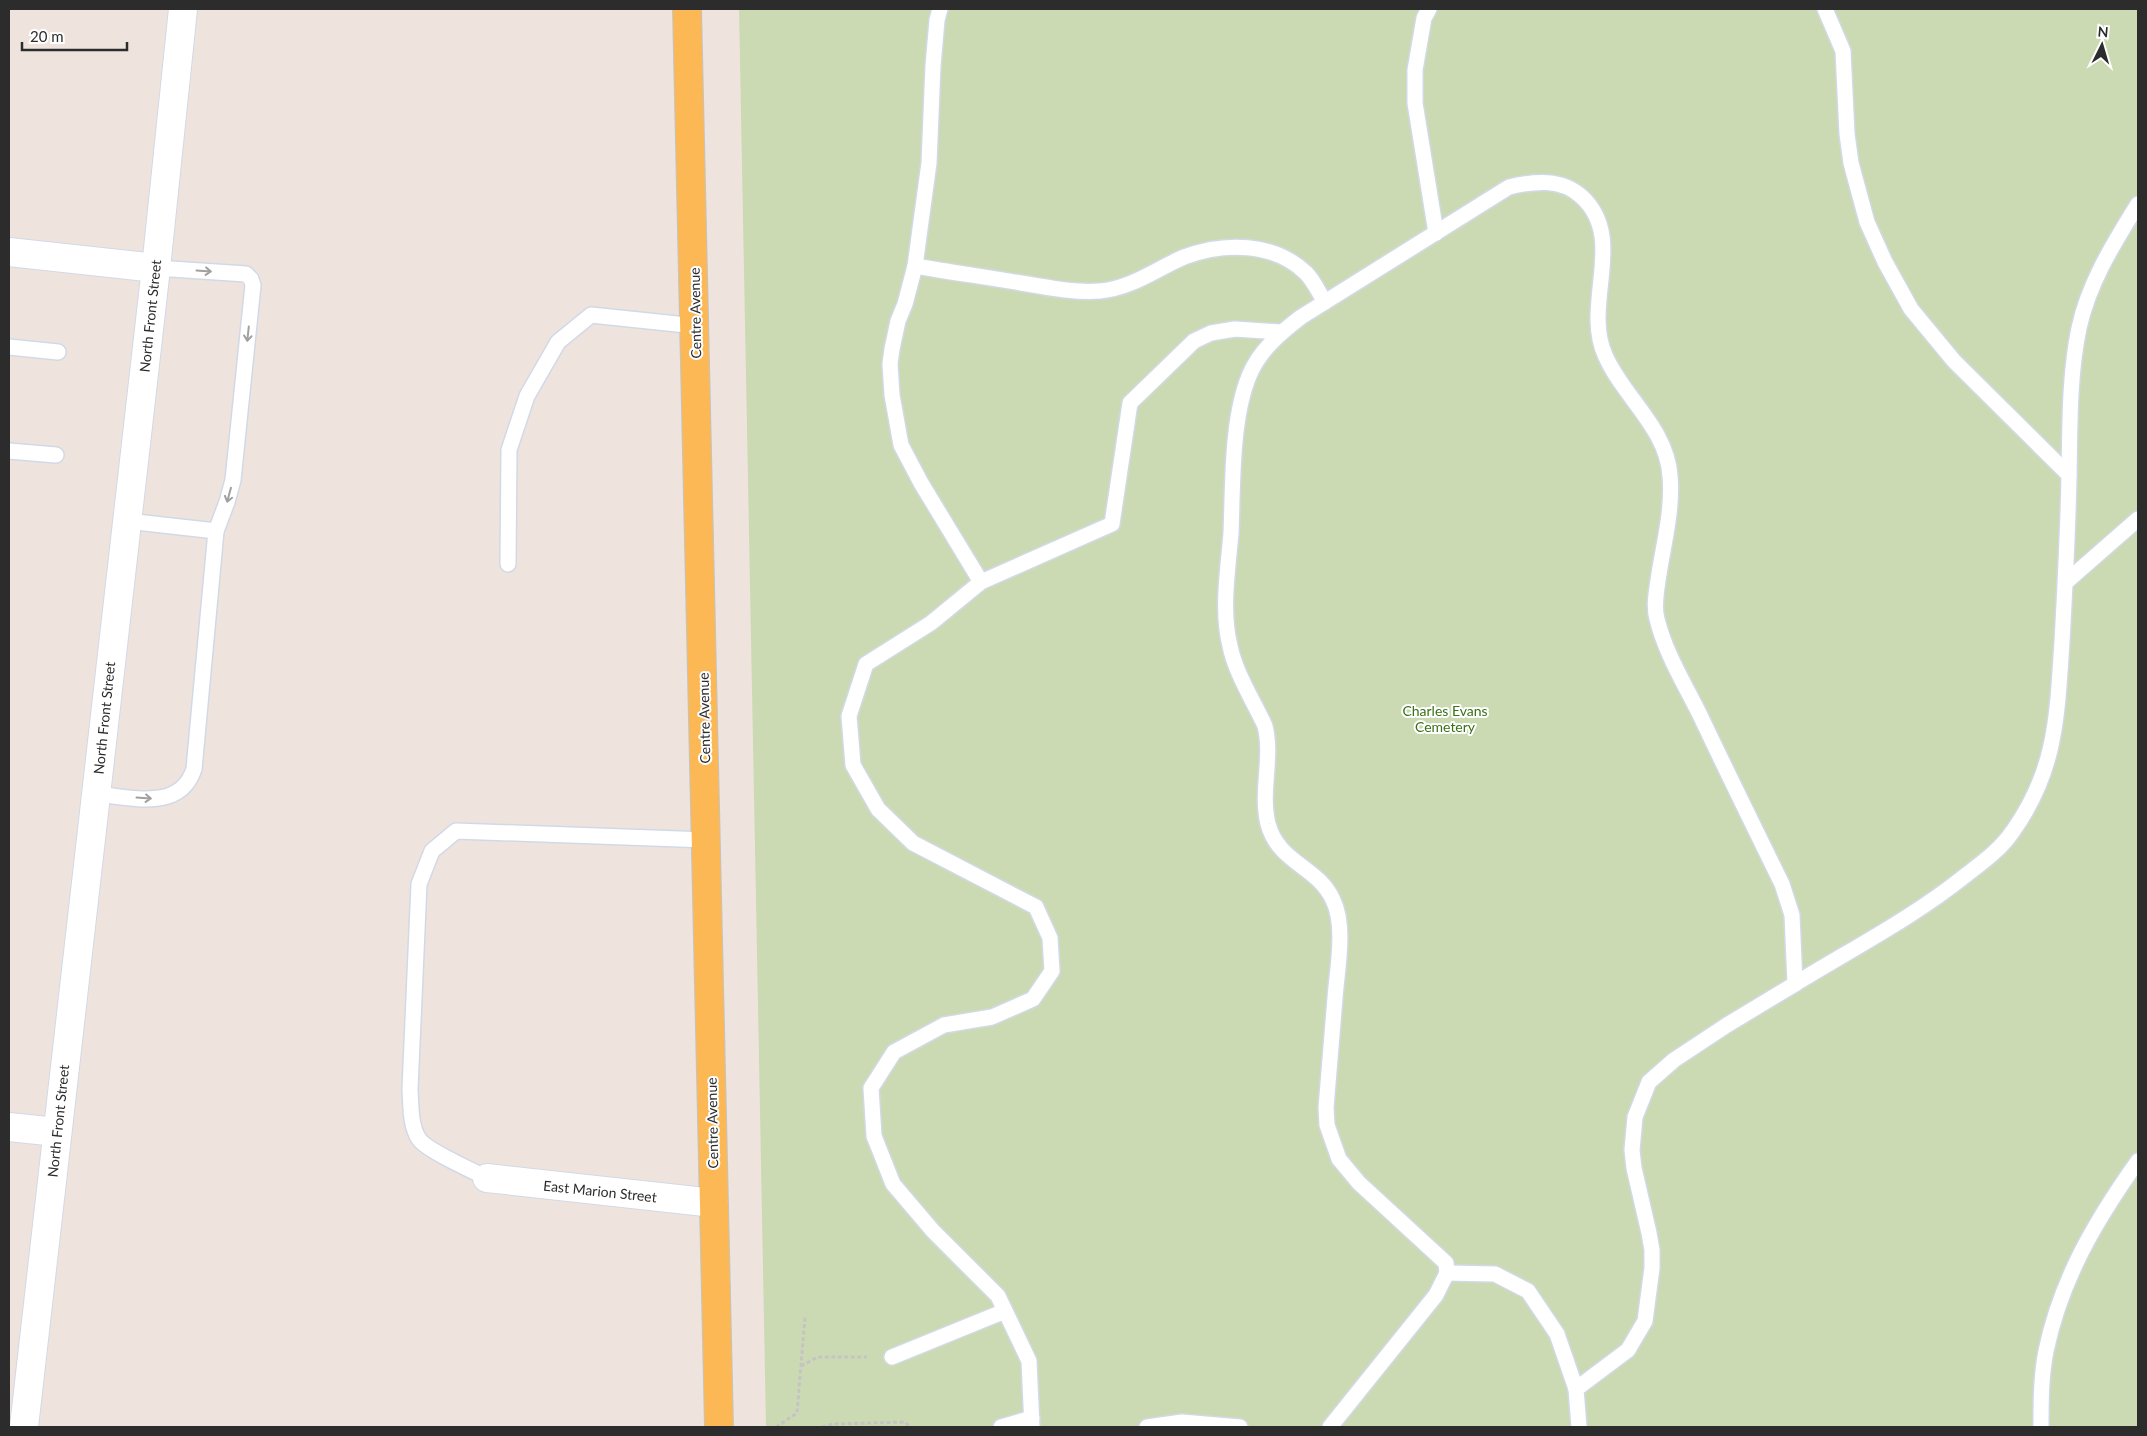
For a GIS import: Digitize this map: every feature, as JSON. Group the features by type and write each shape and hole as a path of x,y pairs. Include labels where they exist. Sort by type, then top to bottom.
{"main road":[{"name":"Centre Avenue","path":"687,9 696,326 719,1427"}],"street":[{"name":"North Front Street","path":"24,1427 156,268 183,9"},
{"path":"9,252 156,268"},
{"path":"9,1127 57,1132"},
{"name":"East Marion Street","path":"487,1178 714,1204"}],"lane":[{"path":"940,9 933,66 928,163 915,266 906,304 898,321 890,364 894,410 901,445 921,483 981,582"},
{"path":"1429,9 1424,18 1416,70 1415,103 1436,232"},
{"path":"1825,9 1843,51 1847,134 1851,163 1867,222 1884,262 1912,309 1954,361 2069,475"},
{"path":"1330,1427 1430,1303 1447,1274 1446,1263 1359,1183 1339,1160 1327,1125 1326,1108 1338,951 1337,910 1333,899 1322,882 1282,851 1273,838 1265,809 1268,737 1265,726 1230,647 1225,615 1236,431 1242,399 1249,376 1260,355 1282,332 1508,187 1538,182 1564,185 1578,193 1592,206 1598,218 1603,234 1598,325 1604,353 1627,393 1653,427 1668,460 1670,499 1656,594 1656,617 1672,657 1782,884 1792,915 1795,984"},
{"path":"1576,1389 1628,1350 1645,1321 1652,1277 1652,1250 1650,1233 1634,1168 1632,1150 1635,1117 1649,1082 1674,1060 1727,1025 1944,893 1991,856 2013,832 2034,798 2045,773 2057,719 2066,582 2071,392 2079,328 2086,301 2098,273 2138,204"},
{"path":"915,266 1067,290 1102,291 1127,285 1184,258 1214,249 1242,247 1273,253 1296,265 1307,274 1326,302"},
{"path":"96,794 157,799 176,795 190,780 194,769 216,531 233,480 254,285 246,274 156,268"},
{"path":"508,564 509,450 527,396 558,342 591,315 696,326"},
{"path":"1001,1427 1032,1423 1029,1361 998,1296 933,1231 893,1184 874,1136 871,1088 894,1052 944,1025 992,1018 1033,999 1052,971 1050,938 1036,907 913,843 878,809 853,765 849,716 866,664 932,623 981,582 1112,524 1130,403 1194,341 1211,333 1234,329 1282,332"},
{"path":"9,346 58,352"},
{"path":"9,451 56,456"},
{"path":"2066,582 2138,519"},
{"path":"127,521 216,531"},
{"path":"487,1178 446,1158 419,1140 412,1119 410,1089 419,884 432,851 456,831 707,840"},
{"path":"2041,1427 2045,1353 2059,1304 2078,1255 2098,1218 2138,1160"},
{"path":"1447,1274 1495,1274 1528,1291 1557,1334 1576,1389 1579,1427"},
{"path":"892,1357 1005,1311"},
{"path":"1147,1427 1182,1422 1240,1427"}],"path":[{"path":"776,1427 782,1426 797,1413 805,1317"},
{"path":"801,1367 818,1356 892,1357"},
{"path":"822,1427 833,1424 905,1422 910,1427"}],"green space":[{"name":"Charles Evans Cemetery","path":"739,9 2138,9 2138,1427 766,1427"}]}
